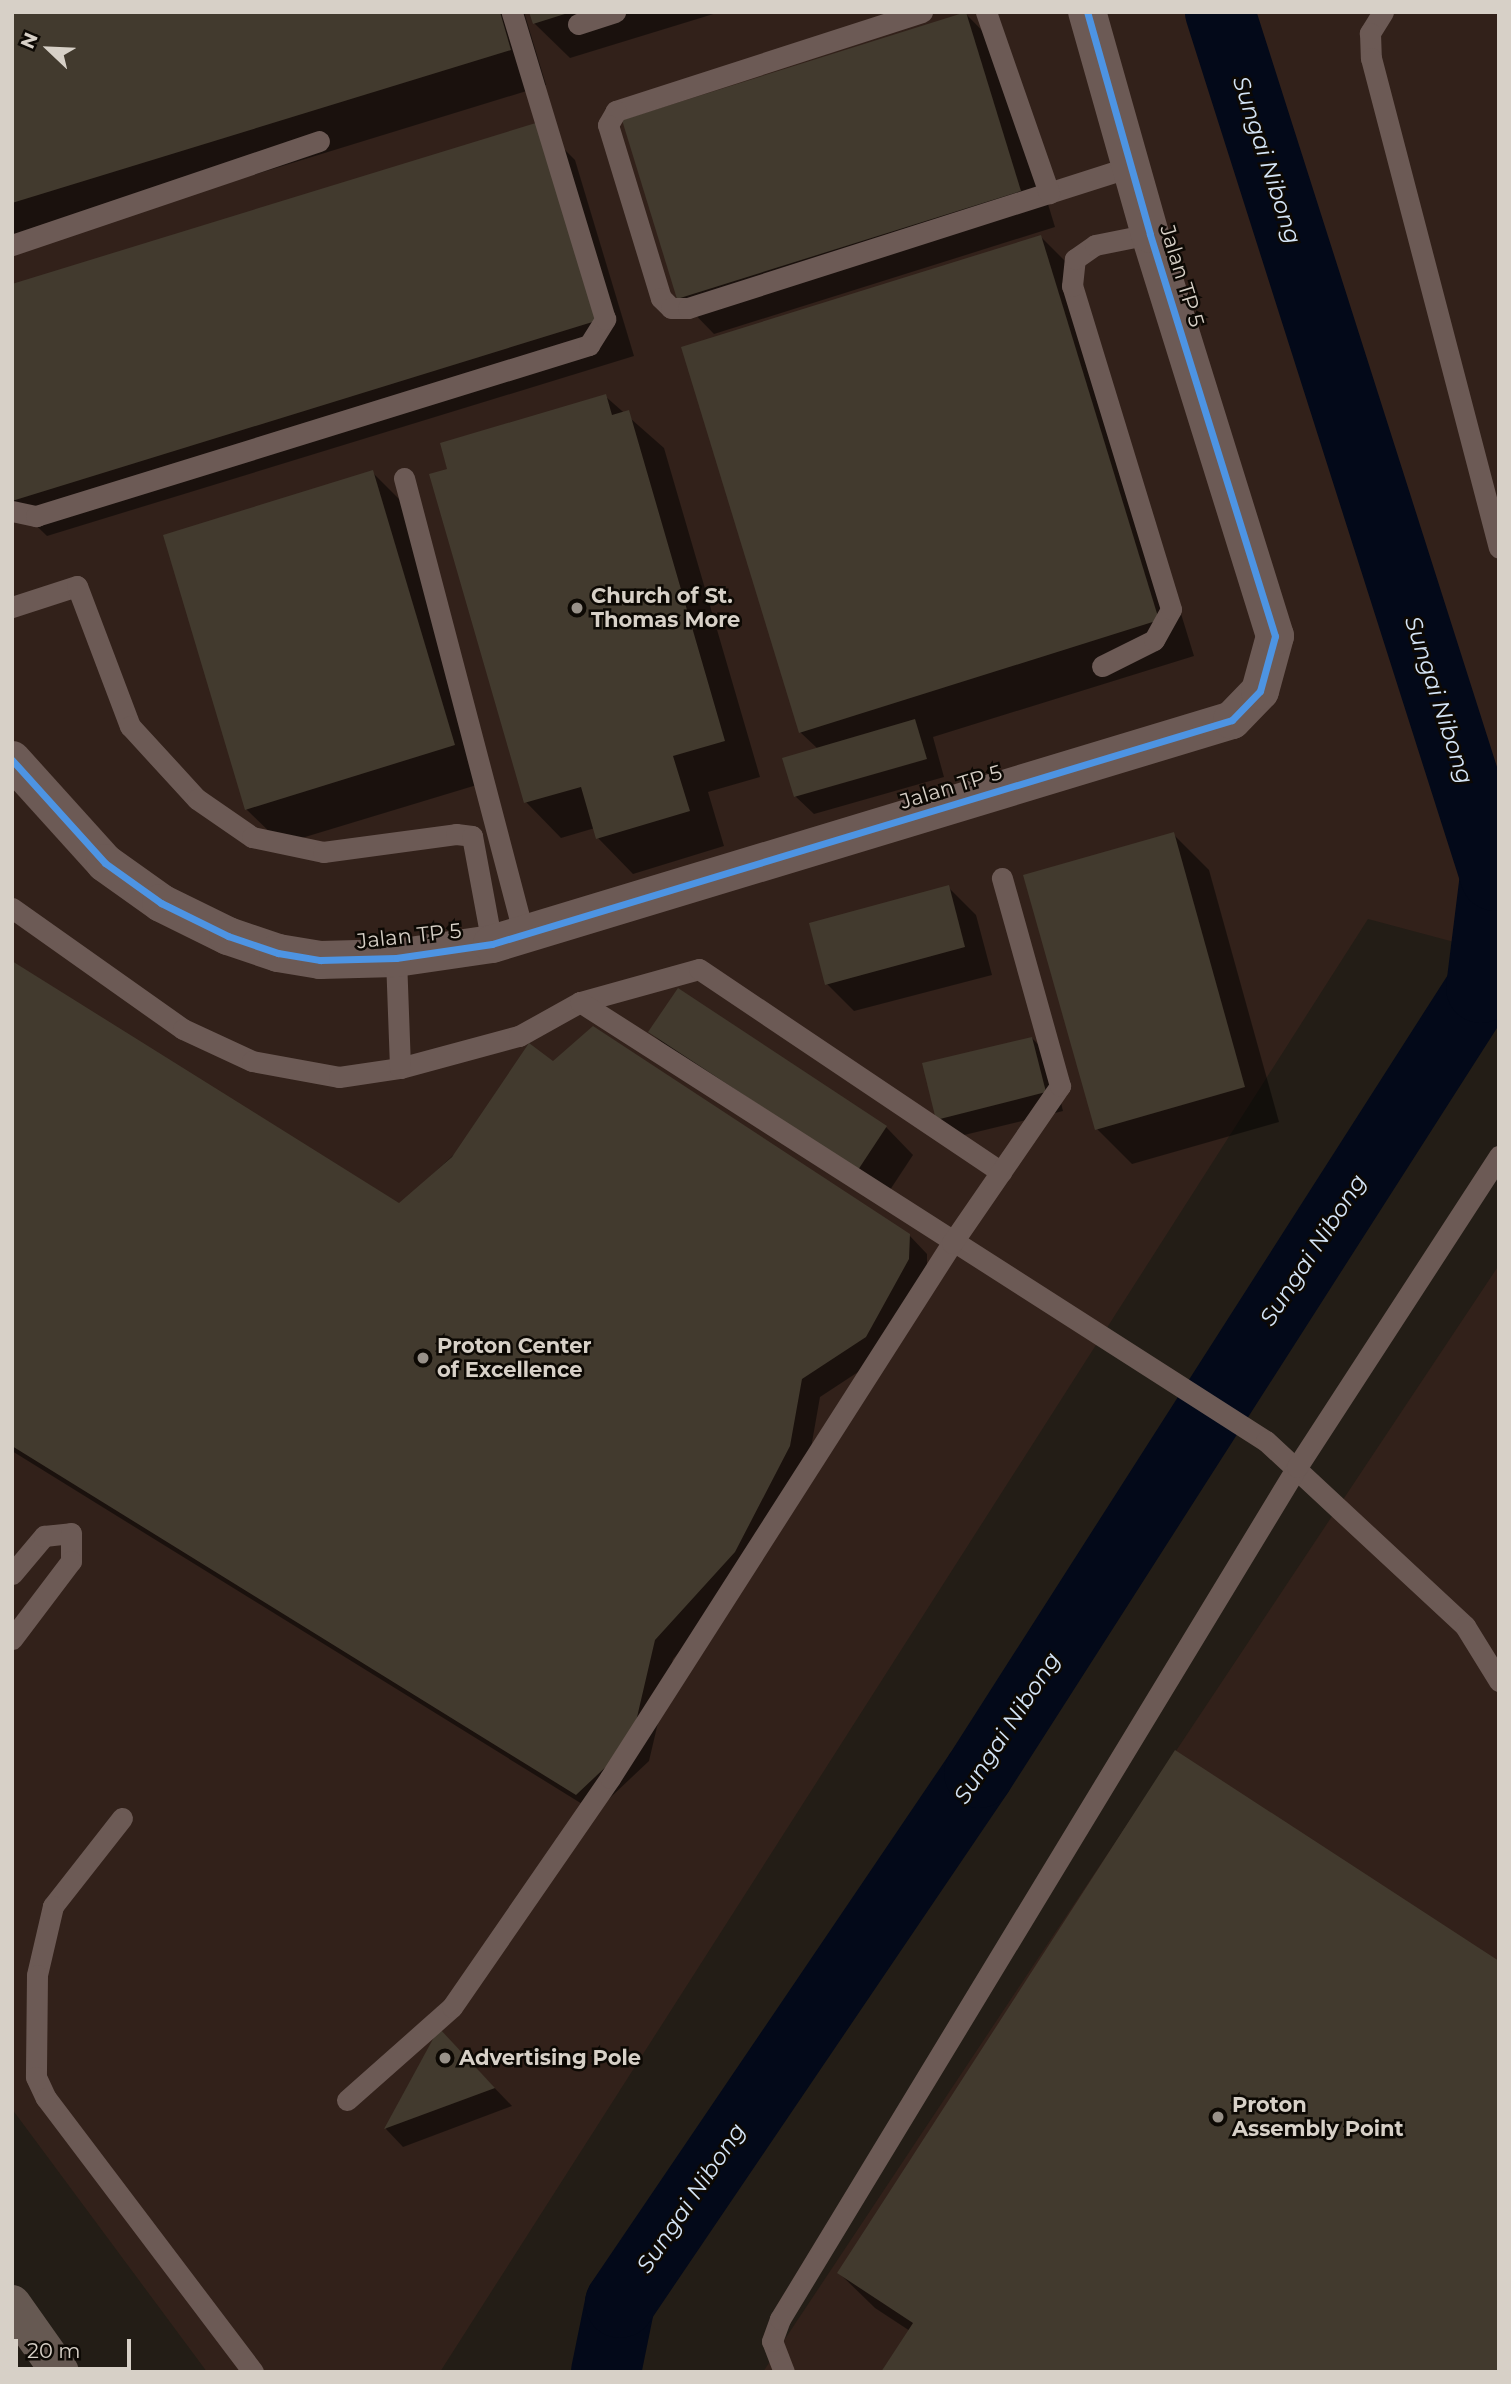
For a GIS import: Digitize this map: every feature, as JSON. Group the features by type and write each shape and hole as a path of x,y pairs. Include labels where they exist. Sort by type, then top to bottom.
{"highway":[{"path":"12,2304 60,2372"}],"street":[{"name":"Jalan TP 5","path":"12,760 106,863 161,903 228,936 278,953 320,960 396,958 508,939 1232,720 1259,691 1275,636 1150,234 1087,12"}],"lane":[{"path":"12,510 36,516 589,345 605,319 512,12"},
{"path":"578,24 615,12"},
{"path":"922,12 616,111 608,125 661,298 671,308 688,308 1131,167"},
{"path":"986,12 1049,193"},
{"path":"1383,12 1370,33 1371,58 1499,548"},
{"path":"12,245 319,141"},
{"path":"1102,666 1154,640 1171,609 1072,286 1075,259 1095,245 1150,234"},
{"path":"404,478 508,939"},
{"path":"12,607 78,586 130,726 197,799 252,837 323,852 456,834 472,836 508,939"},
{"path":"347,2099 452,2007 610,1778 952,1243 1060,1086 1002,878"},
{"path":"12,908 183,1029 252,1061 339,1077 400,1068 519,1035 580,1002 699,969 1001,1172"},
{"path":"396,958 400,1068"},
{"path":"580,1002 952,1243 1266,1441 1465,1626 1499,1681"},
{"path":"784,2372 772,2341 780,2319 1297,1467 1499,1156"},
{"path":"12,1574 44,1536 71,1533 71,1561 12,1639"},
{"path":"122,1818 53,1906 37,1975 36,2077 46,2098 253,2372"}],"shaded area":[{"path":"12,12 1499,12 1499,954 1368,919 440,2372 207,2372 12,2109"},
{"name":"Proton Assembly Point","path":"1499,1265 1499,2372 763,2372"}],"building":[{"path":"12,12 500,12 511,50 12,203"},
{"path":"529,12 568,12 568,13 533,24"},
{"path":"966,12 1021,191 677,299 622,120"},
{"path":"539,122 599,320 12,501 12,284"},
{"path":"1041,235 1159,620 799,733 681,347"},
{"name":"Church of St. Thomas More","path":"606,394 612,415 629,410 725,741 673,756 690,811 596,839 581,787 524,803 429,474 447,469 440,443"},
{"path":"373,470 455,745 245,810 163,535"},
{"path":"915,719 927,759 794,797 782,758"},
{"path":"1174,832 1245,1087 1095,1130 1023,875"},
{"path":"949,885 965,947 825,985 809,923"},
{"name":"Proton Center of Excellence","path":"12,961 399,1203 452,1157 529,1043 553,1061 593,1026 910,1234 909,1259 866,1337 802,1379 790,1446 735,1552 655,1640 631,1743 576,1795 12,1446"},
{"path":"678,988 887,1126 858,1170 648,1032"},
{"path":"1032,1037 1046,1092 936,1120 922,1063"},
{"name":"Proton Assembly Point","path":"1175,1750 1499,1961 1499,2372 881,2372 913,2323 837,2273"},
{"name":"Advertising Pole","path":"439,2028 495,2088 384,2129"}],"waterway":[{"name":"Sungai Nibong","path":"606,2372 620,2303 979,1773 1481,988 1495,876 1220,12"}],"cycle path":[{"path":"12,760 105,863 161,903 228,936 278,953 320,960 396,958 492,944 1232,720 1260,691 1275,636 1150,234 1087,12"}],"place":[{"name":"Church of St. Thomas More","path":"577,608"},
{"name":"Proton Center of Excellence","path":"423,1358"},
{"name":"Advertising Pole","path":"445,2058"},
{"name":"Proton Assembly Point","path":"1218,2117"}]}
